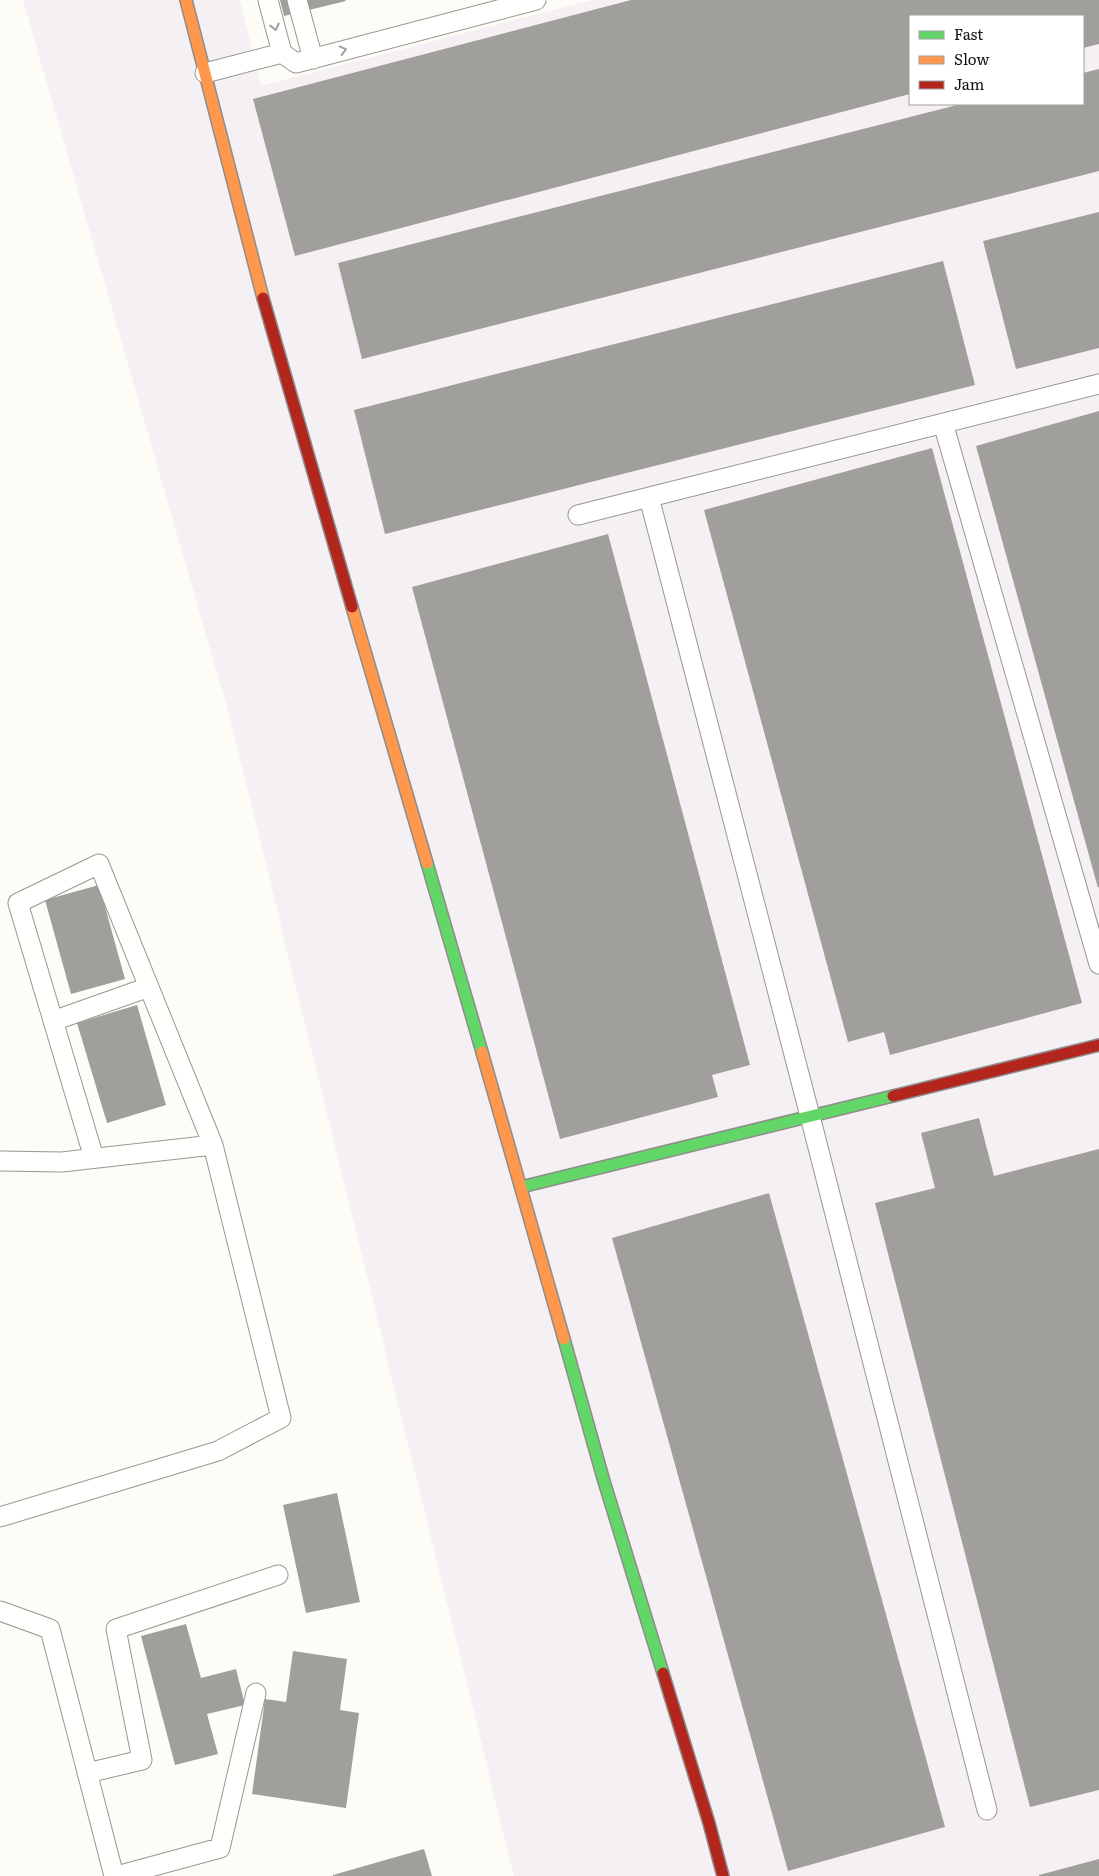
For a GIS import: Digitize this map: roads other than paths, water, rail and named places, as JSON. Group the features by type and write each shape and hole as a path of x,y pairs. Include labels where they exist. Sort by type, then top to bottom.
{"street":[{"path":"186,0 268,317 521,1187 606,1488 709,1823 723,1876"},
{"path":"521,1187 1099,1045"}],"lane":[{"path":"268,0 282,53 296,63 536,0"},
{"path":"297,0 312,58"},
{"path":"205,73 282,53"},
{"path":"578,515 1099,384"},
{"path":"943,423 1099,964"},
{"path":"649,497 810,1116 987,1810"},
{"path":"0,1517 218,1451 281,1418 213,1145 99,864 18,903 94,1158"},
{"path":"53,1021 149,987"},
{"path":"0,1161 62,1162 213,1145"},
{"path":"87,1773 142,1760 116,1629 278,1575"},
{"path":"0,1611 50,1629 116,1876 220,1848 256,1693"}]}
